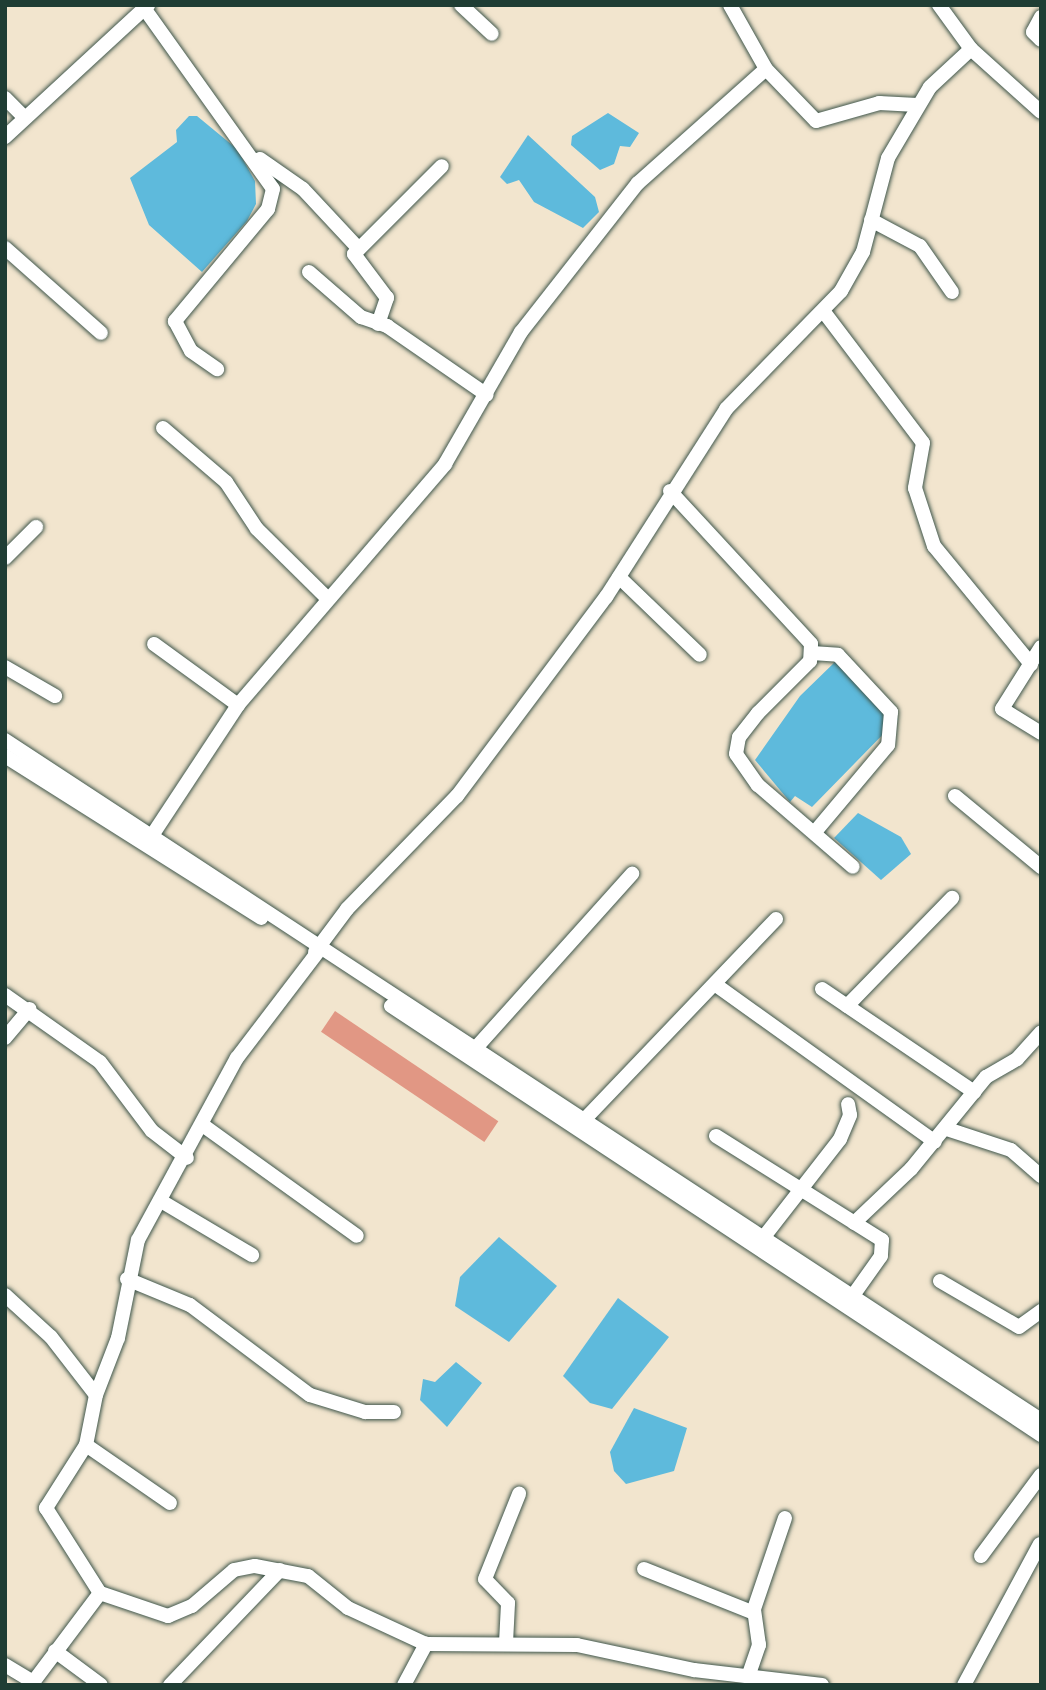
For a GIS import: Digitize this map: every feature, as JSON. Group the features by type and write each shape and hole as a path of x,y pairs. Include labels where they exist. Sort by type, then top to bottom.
{"street":[{"path":"461,5 492,34"},
{"path":"730,5 766,69 816,121 879,103 917,106"},
{"path":"939,5 971,49 1041,112"},
{"path":"5,137 146,7 269,180 273,201 174,321 191,351 216,369"},
{"path":"1041,17 1033,32 1041,40"},
{"path":"822,1685 577,1645 426,1644 348,1608 308,1576 280,1570 233,1570 192,1606 168,1616 100,1593 46,1508 59,1477 86,1444 96,1395 118,1338 127,1279 138,1240 187,1158 237,1058 347,909 450,805 619,577 670,491 726,409 824,312 855,270 888,158 917,106 971,49"},
{"path":"153,834 238,705 327,597 445,464 521,332 638,183 766,69"},
{"path":"5,98 24,117"},
{"path":"247,150 303,189 357,247"},
{"path":"378,324 387,298 354,260 357,247 442,166"},
{"path":"871,220 920,246 952,292"},
{"path":"5,248 101,333"},
{"path":"309,272 349,309 378,324 487,395"},
{"path":"824,312 923,443 915,488 934,546 1031,664"},
{"path":"163,428 226,482 257,529 327,597"},
{"path":"670,491 806,637 812,653"},
{"path":"5,558 36,527"},
{"path":"619,577 700,655"},
{"path":"154,644 238,705"},
{"path":"1041,647 1002,709 1041,733"},
{"path":"812,653 838,655 891,712 888,745 815,832"},
{"path":"812,653 735,747 758,785 853,867"},
{"path":"5,667 55,696"},
{"path":"5,740 153,834 317,951 831,1291 1041,1435"},
{"path":"5,756 474,1049 763,1238 831,1291 852,1297 1041,1420"},
{"path":"955,796 1041,867"},
{"path":"474,1049 632,874"},
{"path":"848,1006 952,898"},
{"path":"584,1120 716,985 776,919"},
{"path":"716,985 935,1142"},
{"path":"822,989 974,1092"},
{"path":"5,995 29,1009 109,1070 152,1131 187,1158"},
{"path":"5,1038 29,1009"},
{"path":"854,1223 947,1129 974,1092 1041,1032"},
{"path":"763,1238 840,1139 850,1115 848,1104"},
{"path":"204,1126 357,1236"},
{"path":"947,1129 1012,1150 1041,1176"},
{"path":"716,1136 799,1191 882,1240 881,1256 852,1297"},
{"path":"161,1201 252,1255"},
{"path":"127,1279 180,1298 310,1395 366,1412 394,1412"},
{"path":"940,1281 1019,1327 1041,1311"},
{"path":"5,1295 51,1338 96,1395"},
{"path":"86,1444 170,1503"},
{"path":"981,1556 1041,1475"},
{"path":"506,1643 508,1603 485,1579 520,1494"},
{"path":"749,1674 759,1646 754,1613 785,1518"},
{"path":"964,1685 1040,1544"},
{"path":"644,1569 754,1613"},
{"path":"170,1685 280,1570"},
{"path":"5,1665 32,1683 100,1593"},
{"path":"404,1685 426,1644"},
{"path":"55,1651 101,1685"}],"water":[{"path":"608,113 639,133 630,147 620,146 614,164 600,170 571,145 572,136"},
{"path":"189,116 197,116 237,149 255,181 256,204 247,221 202,272 149,225 130,178 177,142 176,130"},
{"path":"528,135 595,197 599,212 583,228 534,202 519,180 507,184 500,177"},
{"path":"838,659 898,719 812,807 795,796 790,802 755,760 800,696"},
{"path":"858,813 901,837 911,854 881,880 834,838"},
{"path":"499,1237 557,1286 509,1342 455,1306 460,1277"},
{"path":"618,1298 669,1337 612,1409 590,1403 563,1376"},
{"path":"456,1362 482,1383 447,1427 420,1400 423,1379 435,1382"},
{"path":"634,1408 687,1428 674,1471 626,1484 614,1471 610,1452"}],"building":[{"path":"335,1011 498,1121 484,1142 321,1032"}]}
